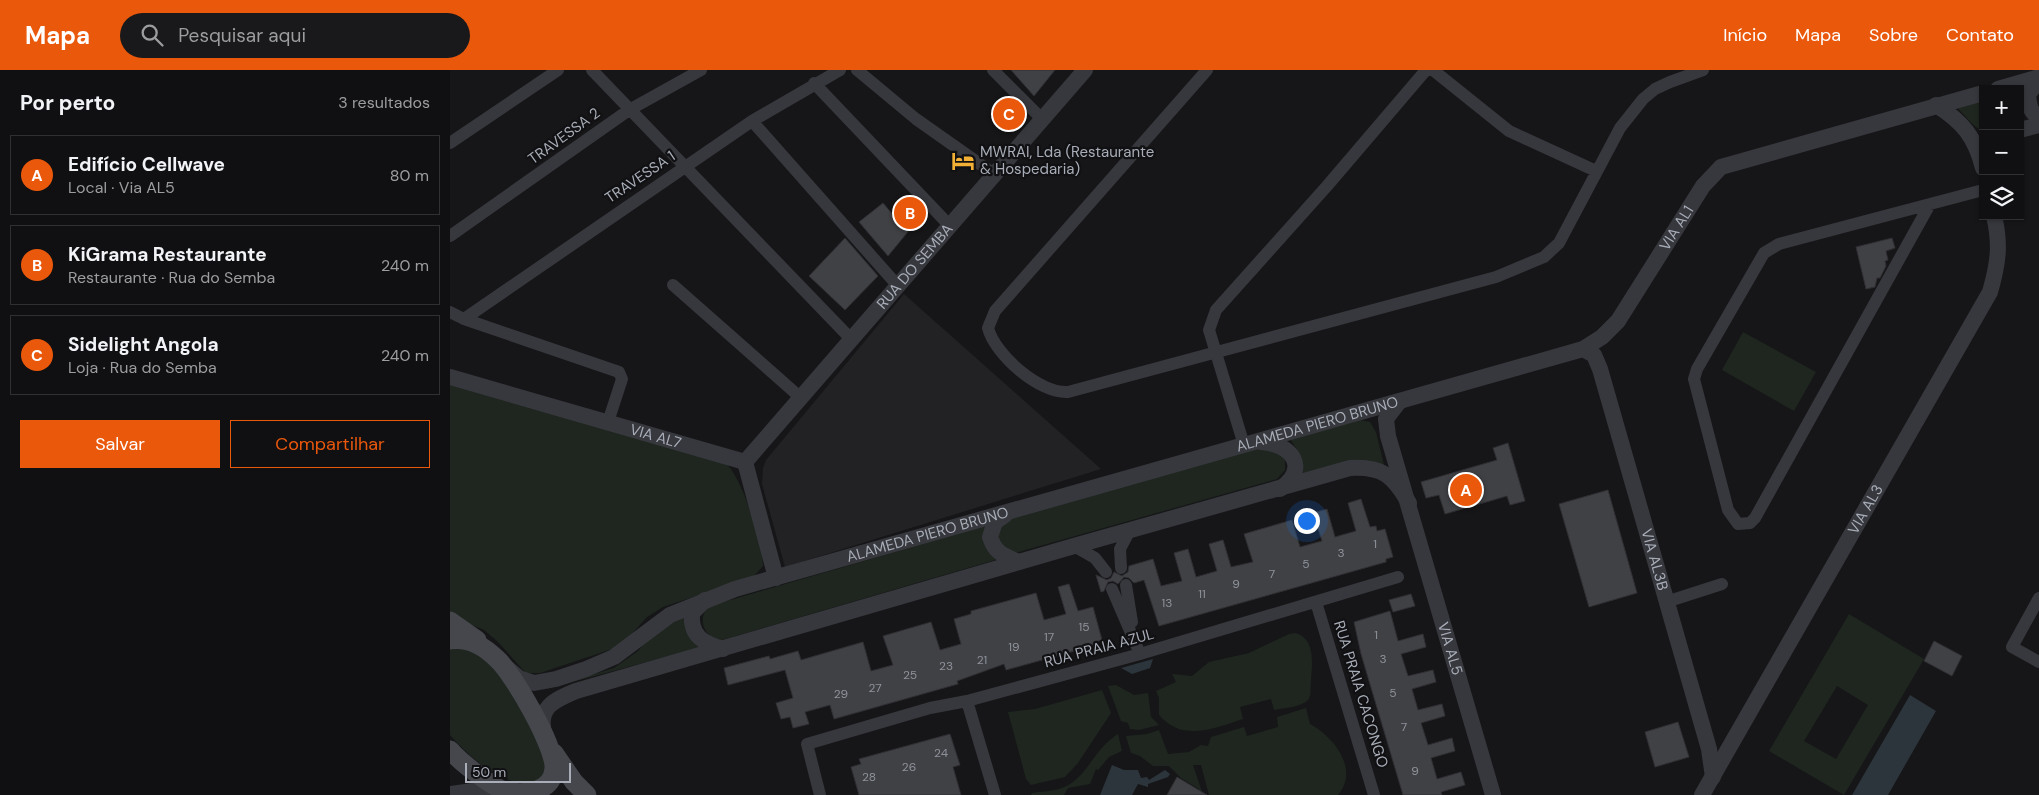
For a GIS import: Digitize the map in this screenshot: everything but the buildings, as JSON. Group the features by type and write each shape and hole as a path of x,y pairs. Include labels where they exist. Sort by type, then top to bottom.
{"main road":[{"path":"450,621 483,644 498,660 520,690 548,743 569,775 587,795"},
{"path":"450,640 463,639 478,644 498,660"},
{"path":"450,750 509,793 527,795 546,787 552,778 554,758 548,743"}],"street":[{"path":"450,143 558,70"},
{"path":"592,70 852,340"},
{"name":"TRAVESSA 2","path":"450,236 629,110 701,70"},
{"name":"TRAVESSA 1","path":"464,319 752,121 840,70"},
{"path":"857,70 916,119 994,174"},
{"path":"993,70 1042,119"},
{"name":"RUA DO SEMBA","path":"745,462 1085,70"},
{"path":"1207,70 995,311 988,328 994,345 1040,386 1060,393 1496,277 1527,266 1544,257 1558,243 1620,128 1644,99 1654,89 1704,70"},
{"path":"1278,490 1290,482 1295,471 1294,459 1285,447 1273,442 1251,443 1215,352 1210,330 1216,310 1327,186 1426,70"},
{"path":"1433,70 1508,131 1596,171"},
{"path":"2014,85 2039,79"},
{"path":"2039,79 2028,94 2029,106 2034,114 2039,117"},
{"path":"814,84 950,226"},
{"name":"VIA AL1","path":"1399,402 1583,349 1602,337 1618,322 1703,186 1721,167 1979,94"},
{"path":"1936,105 1955,117 1968,132 1979,153"},
{"path":"752,121 898,286"},
{"path":"2024,129 2039,125"},
{"path":"1930,204 1755,518 1750,523 1738,524 1728,510 1694,379 1697,370 1764,253 1778,244 1979,191"},
{"name":"VIA AL3","path":"1702,795 1990,292 1998,263 1998,233 1995,220"},
{"path":"673,286 801,398"},
{"path":"450,312 464,319 619,372 622,379 608,422"},
{"name":"VIA AL3B","path":"1583,349 1594,355 1600,369 1709,749 1713,777"},
{"name":"VIA AL7","path":"450,377 745,462"},
{"name":"ALAMEDA PIERO BRUNO","path":"498,660 526,681 534,683 556,679 614,657 659,622 707,599 1399,402"},
{"name":"ALAMEDA PIERO BRUNO","path":"1399,402 1390,411 1386,424 1408,503"},
{"path":"745,462 776,578"},
{"path":"548,743 542,728 543,716 548,705 562,697 1074,546 1278,490 1350,468 1382,471 1397,482 1408,503"},
{"name":"VIA AL5","path":"1408,503 1493,795"},
{"path":"1006,514 995,522 990,537 995,550 1001,556 1019,562"},
{"path":"1121,568 1120,549 1130,530"},
{"path":"1074,546 1095,558 1106,572"},
{"name":"RUA PRAIA AZUL","path":"820,795 807,744 930,708 967,701 1140,654 1398,578"},
{"path":"1666,602 1722,584"},
{"path":"1126,585 1135,640"},
{"path":"1112,589 1140,654"},
{"path":"2039,598 2012,647 2039,662"},
{"path":"707,599 692,613 694,631 699,640 723,649"},
{"name":"RUA PRAIA CACONGO","path":"1316,602 1374,795"},
{"path":"967,701 995,795"},
{"path":"450,794 480,790 509,793"}],"shaded area":[{"path":"1979,100 1979,129 1975,127 1956,107"},
{"path":"904,294 1101,469 785,567 762,484 763,468 766,460"},
{"path":"1743,332 1816,372 1794,411 1722,370"},
{"path":"450,383 725,463 738,481 756,527 763,566 753,577 663,607 647,617 621,646 540,673 526,673 497,641 484,630 450,616"},
{"path":"1361,420 1370,422 1376,432 1384,465 1350,461 1301,474 1298,451 1290,439"},
{"path":"1268,445 1285,458 1285,470 1277,479 1012,554 1001,550 997,528 1005,519"},
{"path":"985,526 995,560 722,640 710,636 704,626 704,614 713,605"},
{"path":"688,612 699,648 535,692 614,668 638,651 659,625"},
{"path":"1849,614 1924,659 1844,795 1769,751","holes":["1837,686 1868,705 1836,759 1804,741"]},
{"path":"1296,633 1307,641 1311,653 1310,693 1308,700 1305,702 1292,707 1274,710 1271,699 1240,707 1243,719 1198,731 1178,728 1168,723 1159,715 1159,698 1156,691 1176,682 1172,674 1192,676 1209,662 1249,653 1289,634"},
{"path":"450,648 471,650 486,660 510,687 537,738 547,771 532,786 497,775 477,761 450,735"},
{"path":"1153,659 1150,668 1132,674 1121,668"},
{"path":"1116,685 1134,695 1148,693 1151,717 1159,725 1139,730 1130,729 1128,723 1121,721 1108,686"},
{"path":"1102,690 1111,713 1078,763 1065,777 1031,785 1026,779 1008,712 1035,709"},
{"path":"1910,695 1936,711 1888,795 1852,795"},
{"path":"1306,708 1310,724 1319,729 1335,745 1345,764 1346,775 1344,785 1338,795 1209,795 1201,765 1193,765 1203,795 1196,795 1199,789 1181,778 1169,766 1153,766 1140,756 1131,753 1126,736 1147,734 1159,730 1168,754 1189,752 1201,745 1208,746 1211,737 1244,727 1247,736 1278,727 1277,717"},
{"path":"1118,734 1122,751 1109,757 1098,770 1096,769 1090,784 1068,788 1064,795 1031,795 1032,793 1059,789 1069,785 1079,777 1104,746"},
{"path":"1112,765 1124,770 1138,770 1141,778 1147,777 1149,780 1165,770 1170,774 1168,777 1148,784 1148,787 1138,784 1132,795 1100,795"}],"place":[{"name":"Sidelight Angola","path":"1009,114"},
{"name":"MWRAI, Lda (Restaurante & Hospedaria)","path":"963,161"},
{"name":"KiGrama Restaurante","path":"910,213"},
{"name":"Edifício Cellwave","path":"1466,490"}]}
